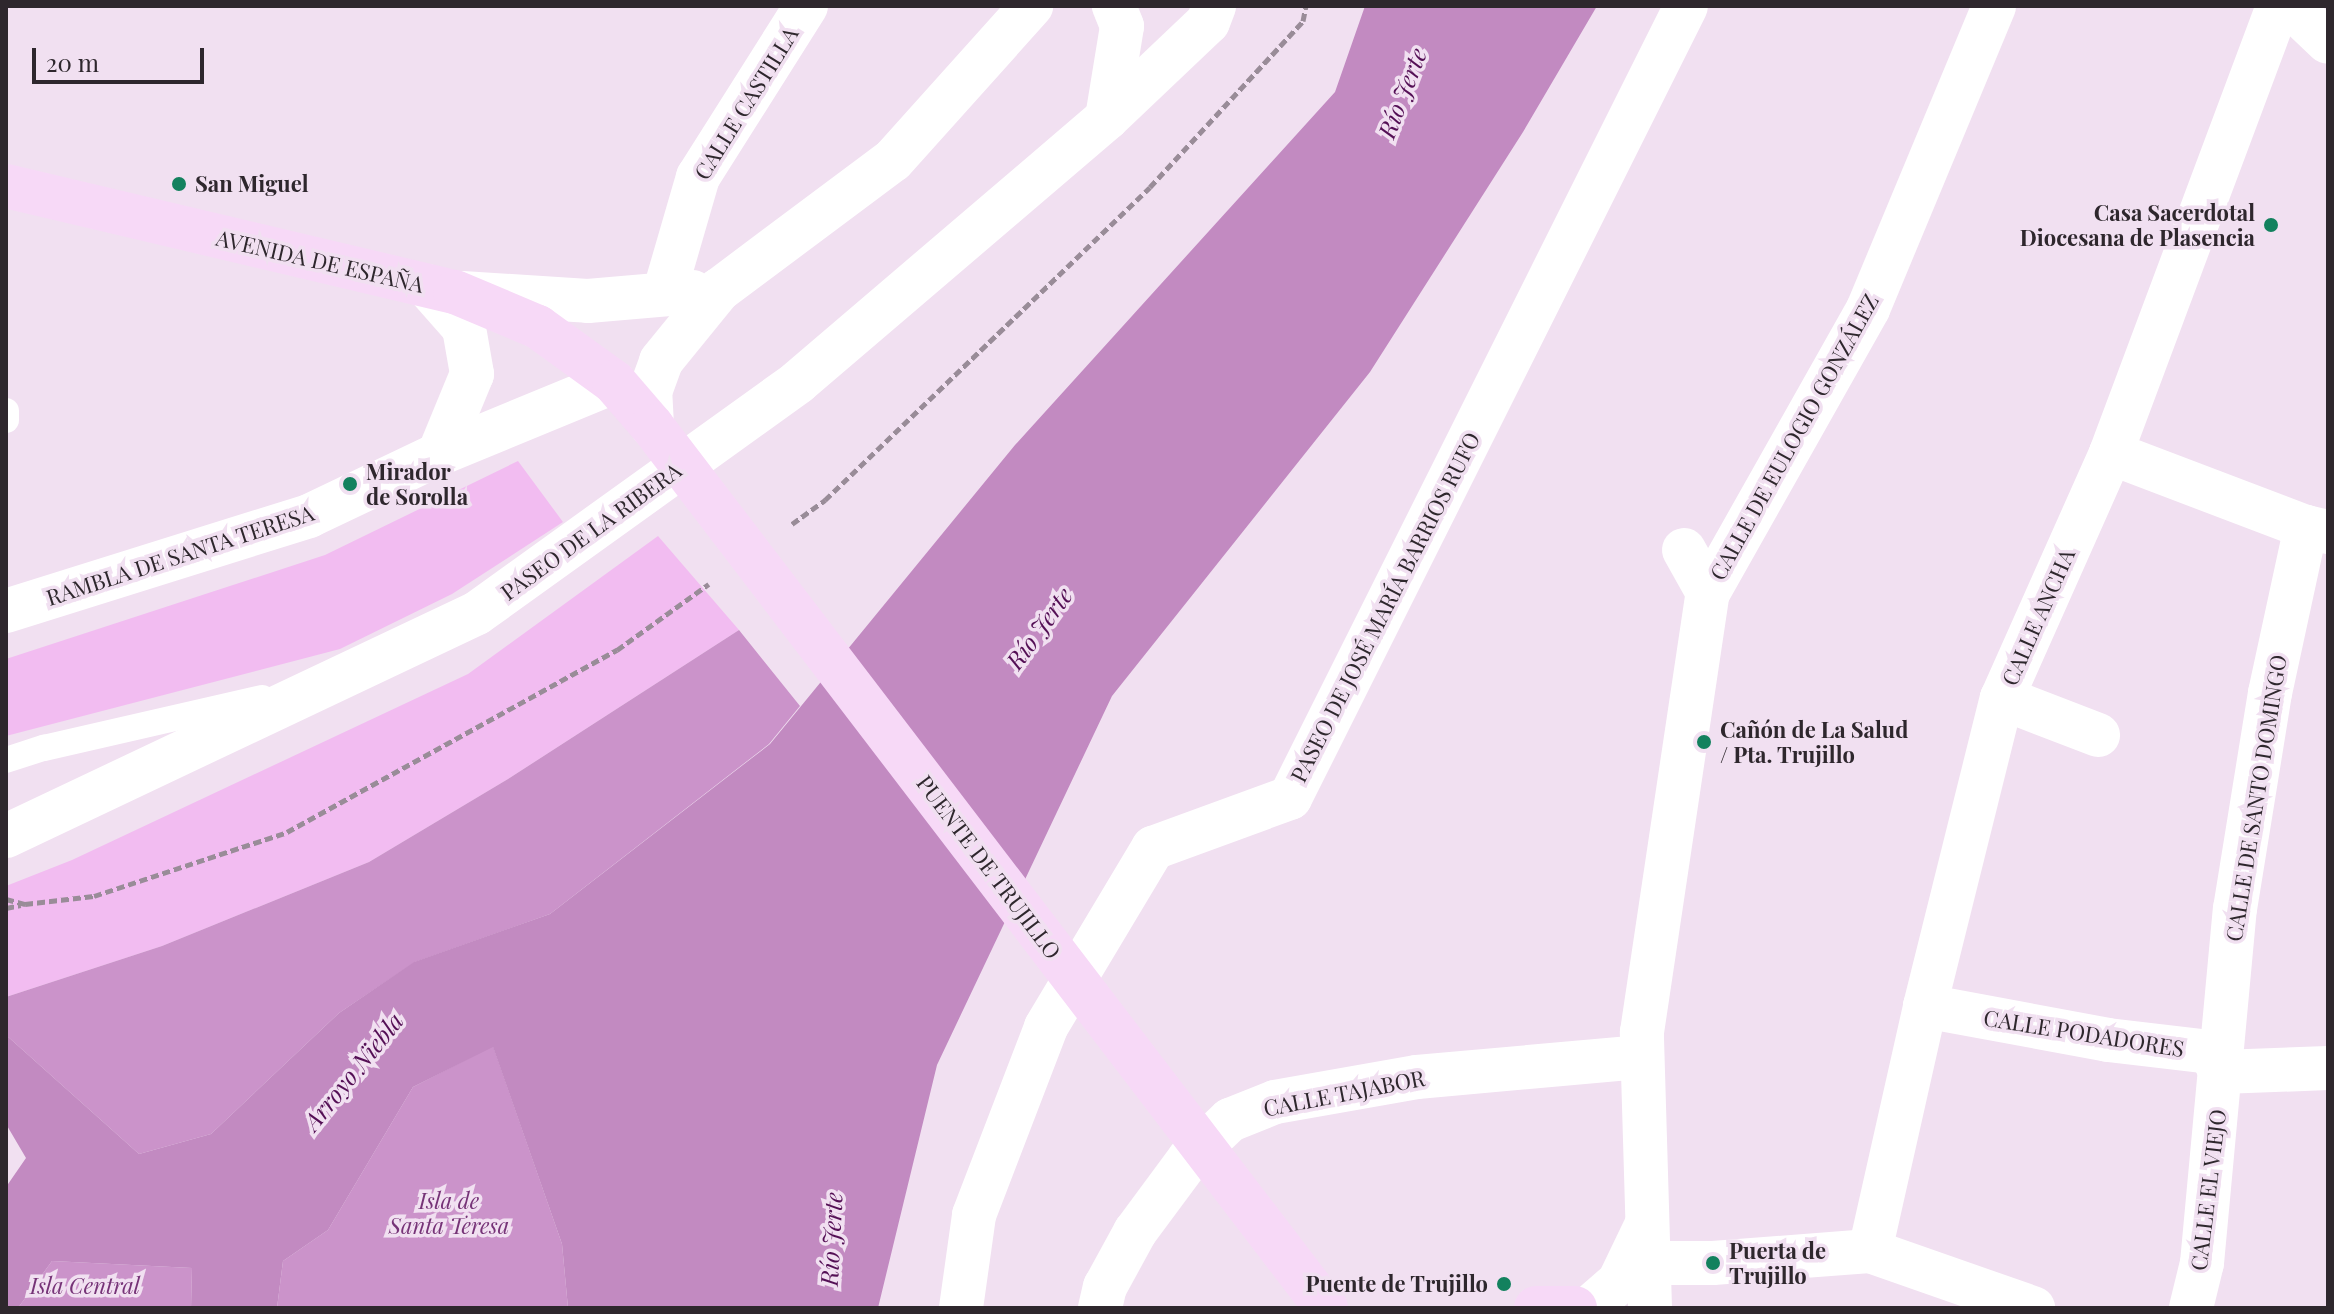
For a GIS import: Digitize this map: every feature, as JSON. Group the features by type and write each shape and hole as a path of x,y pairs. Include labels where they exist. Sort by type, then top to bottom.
{"main road":[{"name":"AVENIDA DE ESPAÑA","path":"6,186 441,289 538,327 614,382 652,426"},
{"name":"PUENTE DE TRUJILLO","path":"652,426 1326,1308"},
{"path":"1536,1308 1575,1308"}],"street":[{"name":"CALLE CASTILLA","path":"664,294 698,177 806,6"},
{"path":"652,426 650,392 661,361 719,290 893,160 1031,6"},
{"path":"1107,118 1122,26 1114,6"},
{"path":"1107,118 1208,22 1214,6"},
{"name":"PASEO DE JOSÉ MARÍA BARRIOS RUFO","path":"961,1308 974,1215 1046,1027 1153,848 1290,798 1686,6"},
{"name":"CALLE DE EULOGIO GONZÁLEZ","path":"1650,1308 1642,1032 1708,593 1868,309 1994,6"},
{"name":"CALLE ANCHA","path":"1870,1251 1925,1006 2002,698 2111,453 2278,6"},
{"path":"2290,6 2328,42"},
{"name":"PASEO DE LA RIBERA","path":"6,836 477,613 798,382 1107,118"},
{"path":"441,289 588,301 719,290"},
{"path":"439,454 472,374 464,328 441,289"},
{"name":"RAMBLA DE SANTA TERESA","path":"6,611 309,516 439,454 614,382"},
{"path":"2111,453 2317,530"},
{"name":"CALLE DE SANTO DOMINGO","path":"2221,1072 2243,862 2270,693 2317,530"},
{"path":"1684,550 1708,593"},
{"path":"2002,698 2098,735"},
{"name":"CALLE PODADORES","path":"1925,1006 2108,1040 2210,1052 2221,1072"},
{"name":"CALLE TAJABOR","path":"1100,1308 1105,1287 1135,1232 1189,1159 1230,1120 1275,1102 1417,1077 1642,1057"},
{"path":"2221,1072 2328,1068"},
{"name":"CALLE EL VIEJO","path":"2191,1308 2202,1263 2221,1072"},
{"path":"1589,1308 1619,1282 1649,1242 1713,1263 1870,1251 1959,1294 2033,1308"}],"lane":[{"path":"6,411 6,420"},
{"path":"6,760 44,748 335,680"}],"path":[{"path":"6,908 25,904"}],"shaded area":[{"path":"518,461 563,522 452,594 340,649 6,736 6,659 325,555"},
{"path":"658,536 739,630 508,779 369,862 162,946 6,997 6,886 72,860 468,674"}],"green space":[{"path":"739,630 800,706 769,744 550,914 415,962 339,1013 211,1134 139,1154 6,1035 6,997 162,946 369,862 508,779"},
{"name":"Isla de Santa Teresa","path":"493,1046 562,1244 568,1308 277,1308 283,1261 328,1230 413,1087"},
{"name":"Isla Central","path":"52,1261 192,1268 191,1308 18,1308"}],"water":[{"path":"1365,6 1597,6 1523,132 1370,372 1112,696 937,1065 878,1308 568,1308 562,1244 493,1047 413,1087 328,1230 283,1261 277,1308 191,1308 192,1268 52,1261 18,1308 6,1308 6,1187 26,1158 6,1124 6,1035 139,1154 211,1134 339,1013 414,962 550,914 770,744 1015,445 1335,92"}],"place":[{"name":"San Miguel","path":"179,184"},
{"name":"Casa Sacerdotal Diocesana de Plasencia","path":"2271,225"},
{"name":"Mirador de Sorolla","path":"350,484"},
{"name":"Cañón de La Salud / Pta. Trujillo","path":"1704,742"},
{"name":"Puerta de Trujillo","path":"1713,1263"},
{"name":"Puente de Trujillo","path":"1504,1284"}],"water label":[{"name":"Río Jerte","path":"1402,93"},
{"name":"Río Jerte","path":"1039,628"},
{"name":"Arroyo Niebla","path":"353,1071"},
{"name":"Río Jerte","path":"831,1239"}]}
